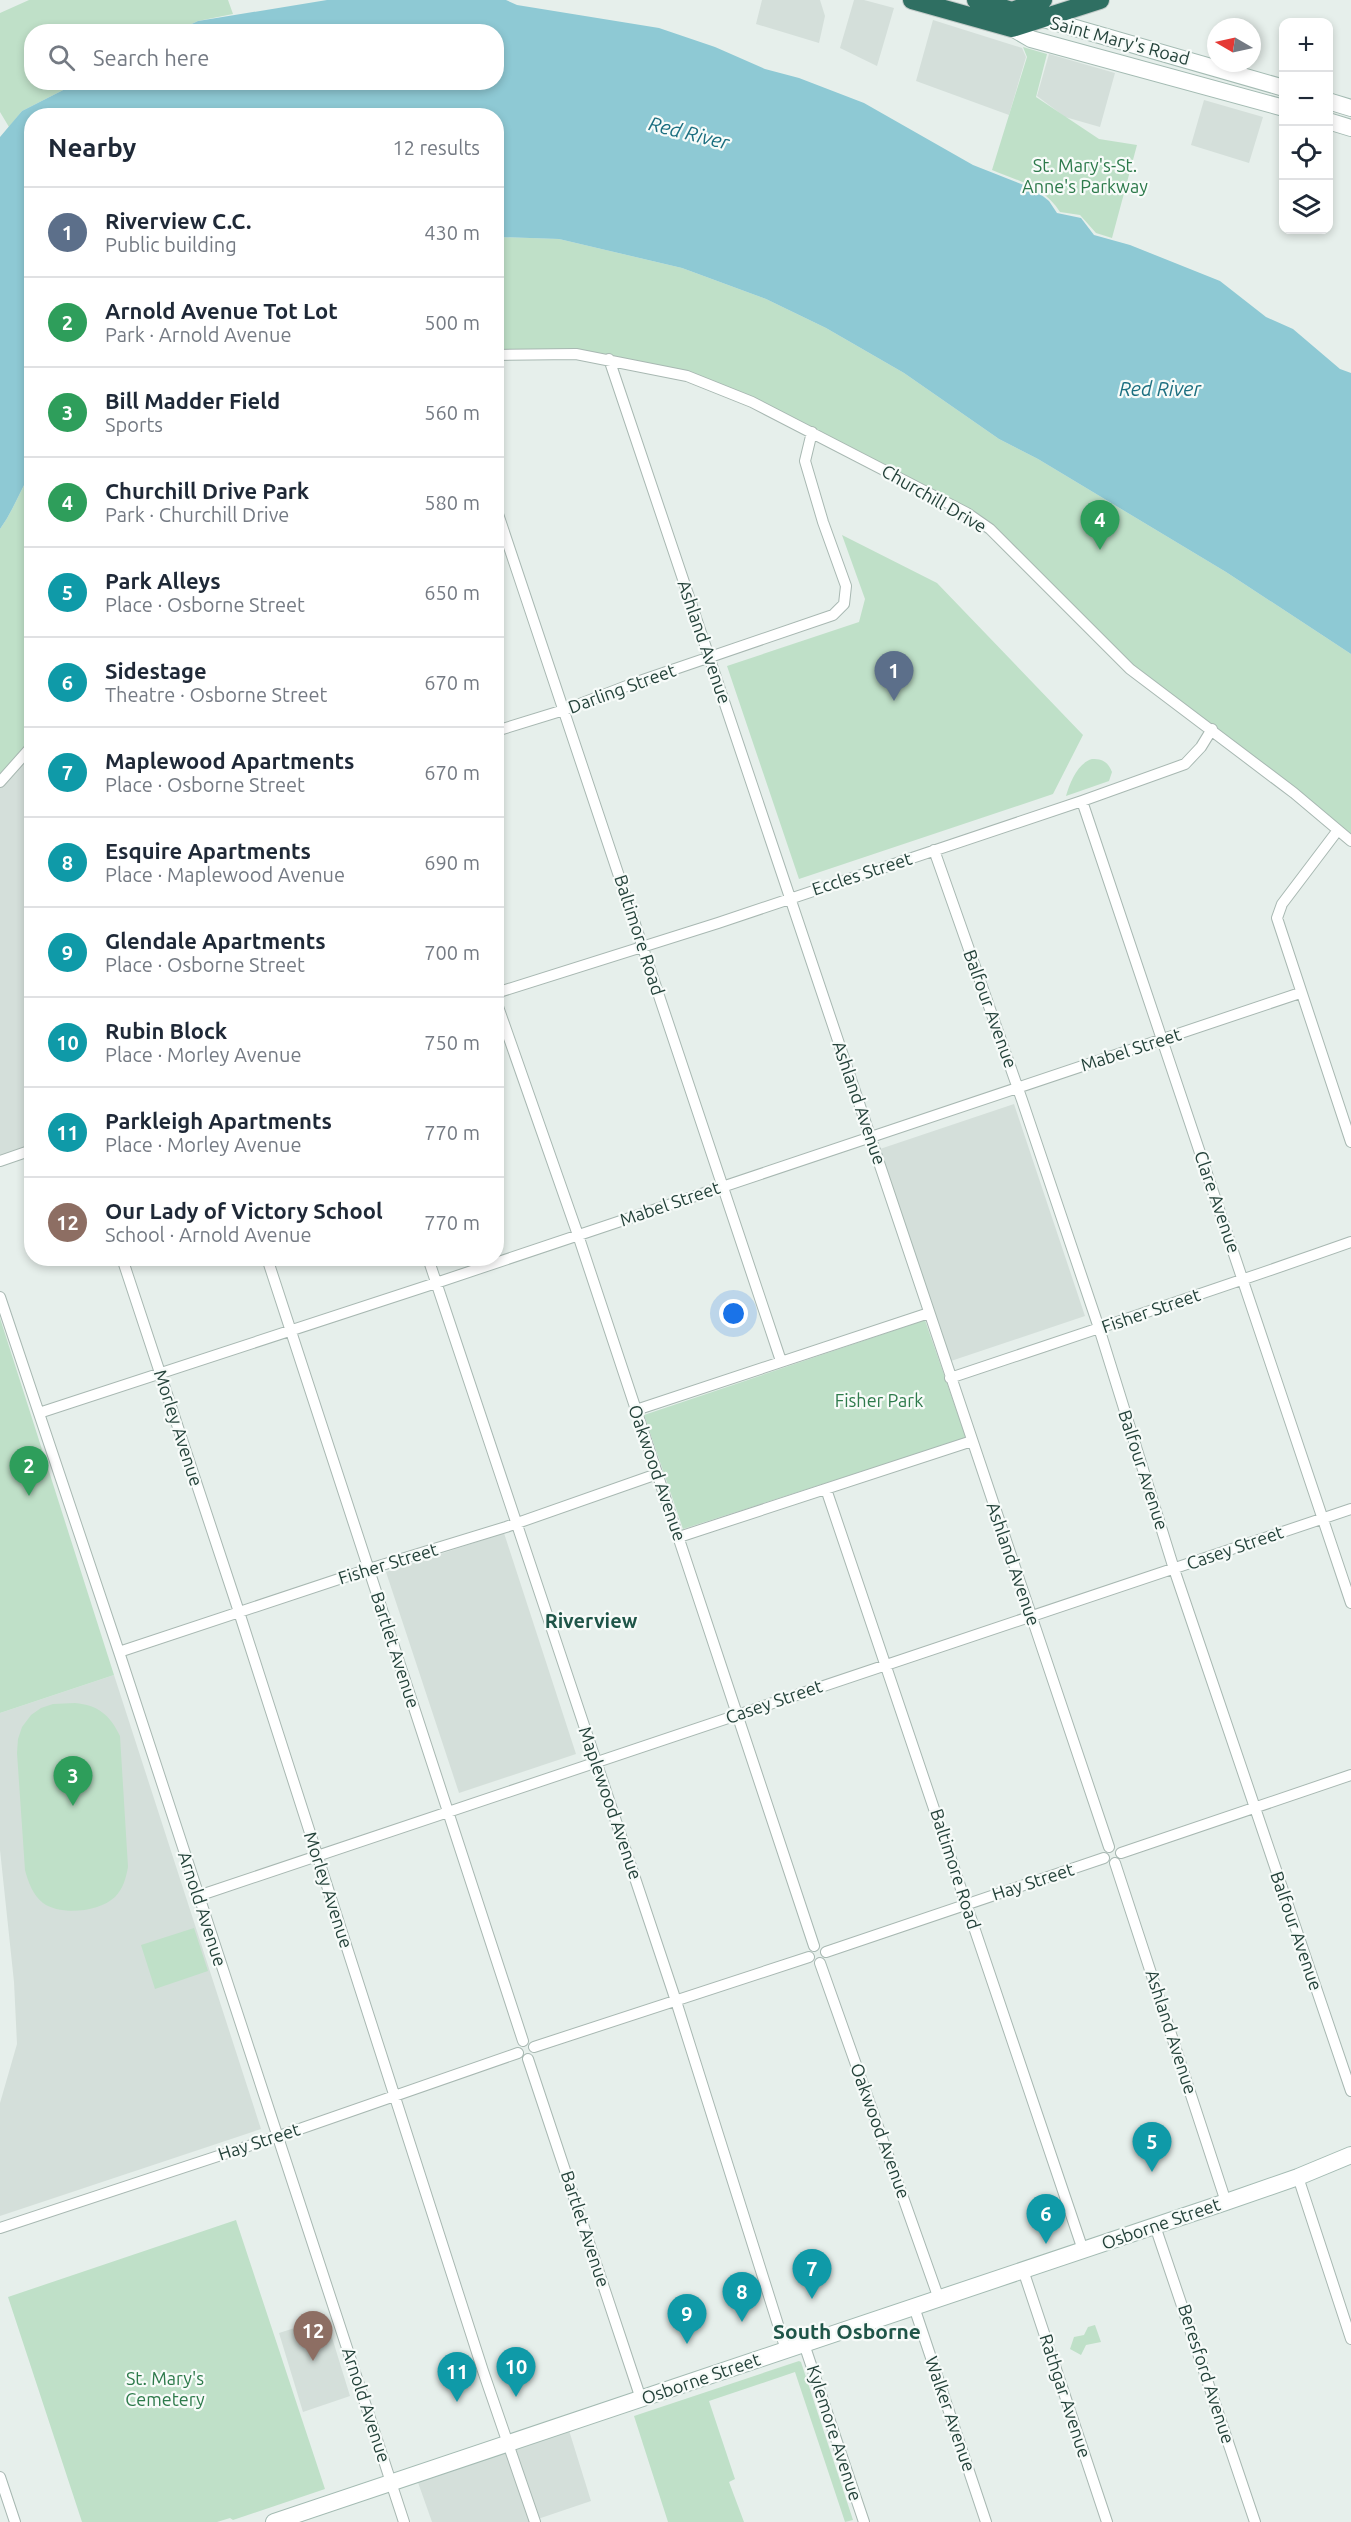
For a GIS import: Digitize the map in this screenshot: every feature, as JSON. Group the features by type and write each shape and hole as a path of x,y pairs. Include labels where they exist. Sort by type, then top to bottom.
{"highway":[{"name":"Saint Mary's Road","path":"912,0 1012,20"},
{"name":"Saint Mary's Road","path":"976,0 1012,20"},
{"path":"1012,20 1043,9 1101,0"}],"main road":[{"name":"Saint Mary's Road","path":"1043,9 1279,86"},
{"name":"Saint Mary's Road","path":"1012,20 1031,39 1279,107"},
{"path":"1333,102 1351,108"},
{"path":"1333,122 1351,128"},
{"name":"Osborne Street","path":"274,2522 1226,2202 1298,2177 1351,2155"},
{"name":"Osborne Street","path":"1298,2177 1351,2166"}],"street":[{"name":"Churchill Drive","path":"504,355 576,354 662,369 712,384 812,432 967,513 990,529 1110,652 1212,729 1351,842"},
{"name":"Ashland Avenue","path":"609,359 1109,1847"},
{"name":"Darling Street","path":"504,729 564,710 637,682 833,615 844,604 846,586 823,522 806,461 812,432"},
{"name":"Baltimore Road","path":"504,532 781,1361"},
{"name":"Eccles Street","path":"504,990 643,947 1082,801 1185,764 1201,747 1212,729"},
{"path":"0,782 24,755"},
{"name":"Clare Avenue","path":"1082,801 1351,1603"},
{"path":"1338,830 1279,909 1277,918 1351,1142"},
{"name":"Balfour Avenue","path":"934,850 1018,1087 1099,1328 1174,1569 1351,2091"},
{"name":"Mabel Street","path":"504,1260 1300,993"},
{"name":"Oakwood Avenue","path":"504,1024 578,1235 814,1946"},
{"path":"0,1161 24,1153"},
{"name":"Fisher Street","path":"950,1378 1170,1306 1243,1278 1351,1242"},
{"name":"Morley Avenue","path":"125,1266 239,1612 483,2370 535,2522"},
{"name":"Bartlet Avenue","path":"270,1266 523,2042"},
{"name":"Maplewood Avenue","path":"431,1266 676,2001 786,2350"},
{"name":"Mabel Street","path":"39,1413 486,1266"},
{"name":"Arnold Avenue","path":"0,1297 119,1652 404,2522"},
{"path":"636,1410 929,1313"},
{"path":"679,1537 972,1441"},
{"name":"Fisher Street","path":"119,1652 369,1569 516,1524 657,1474"},
{"name":"Baltimore Road","path":"826,1489 1083,2250"},
{"name":"Casey Street","path":"198,1896 1351,1509"},
{"path":"1121,1853 1351,1775"},
{"path":"1114,1846 1121,1853 1120,1859 1115,1863 1108,1863 1104,1858 1106,1849 1109,1847 1114,1846"},
{"name":"Hay Street","path":"826,1952 1104,1858"},
{"name":"Ashland Avenue","path":"1115,1863 1226,2202"},
{"path":"814,1946 819,1946 826,1952 825,1959 820,1963 816,1963 809,1957 808,1953 814,1946"},
{"path":"534,2047 809,1957"},
{"name":"Oakwood Avenue","path":"820,1963 939,2298"},
{"path":"523,2042 530,2042 534,2047 534,2054 528,2059 522,2058 518,2053 517,2048 523,2042"},
{"name":"Hay Street","path":"0,2228 278,2137 518,2053"},
{"name":"Bartlet Avenue","path":"528,2059 641,2399"},
{"path":"1298,2177 1351,2339"},
{"name":"Beresford Avenue","path":"1155,2226 1255,2522"},
{"name":"Rathgar Avenue","path":"1023,2270 1107,2522"},
{"name":"Walker Avenue","path":"914,2307 986,2522"},
{"name":"Kylemore Avenue","path":"804,2344 864,2522"},
{"path":"0,2477 15,2522"}],"shaded area":[{"path":"762,0 820,0 825,16 819,43 756,24"},
{"path":"854,0 864,0 894,8 877,66 840,48"},
{"path":"933,20 1022,48 1026,57 1009,115 916,81"},
{"path":"1049,54 1115,73 1100,127 1065,117 1037,96"},
{"path":"1204,100 1263,117 1249,163 1191,145"},
{"path":"24,754 24,1152 0,1161 0,782"},
{"path":"1014,1104 1085,1316 951,1361 880,1149"},
{"path":"504,1533 576,1754 459,1793 386,1572"},
{"path":"114,1675 261,2129 0,2216 0,2103 17,2044 14,1982 0,1850 0,1713"},
{"path":"326,2318 350,2396 303,2412 279,2333"},
{"path":"567,2424 591,2501 529,2522 432,2522 415,2474"}],"green space":[{"path":"29,0 228,0 233,14 192,24 24,24 24,90 63,90 24,108 9,127 0,112 0,13"},
{"name":"St. Mary's-St. Anne's Parkway","path":"1023,47 1047,54 1036,97 1099,139 1137,145 1112,238 1096,233 1080,215 1060,212 1054,203 1039,191 992,170 1027,57"},
{"path":"504,237 559,239 682,268 766,299 826,328 904,373 999,439 1038,459 1226,572 1351,654 1351,841 1130,669 990,529 712,384 609,359 504,355"},
{"path":"24,486 24,754 0,782 0,529"},
{"path":"842,535 937,583 1083,735 1053,794 799,879 727,666 859,622 865,599"},
{"path":"1092,759 1107,763 1112,772 1109,781 1066,796 1072,779 1079,769"},
{"path":"0,1318 114,1675 0,1713"},
{"name":"Fisher Park","path":"925,1320 966,1438 683,1529 644,1415"},
{"path":"75,1703 90,1706 102,1712 112,1722 120,1736 128,1867 124,1883 115,1897 100,1906 69,1911 51,1907 39,1900 25,1870 17,1753 22,1727 31,1715 53,1704"},
{"path":"194,1928 208,1971 155,1989 141,1945"},
{"name":"St. Mary's Cemetery","path":"236,2220 325,2489 233,2520 230,2518 217,2522 82,2522 8,2297"},
{"path":"1095,2325 1101,2342 1086,2345 1081,2355 1070,2349 1074,2337 1084,2335 1088,2327"},
{"path":"799,2361 853,2520 845,2522 795,2372 709,2401 735,2479 729,2482 744,2522 668,2522 634,2416"}],"water":[{"name":"Red River","path":"327,0 506,0 517,5 659,28 715,47 765,69 799,78 864,103 973,165 1034,189 1049,201 1057,213 1081,218 1094,235 1130,245 1220,281 1266,317 1293,329 1340,369 1351,373 1351,654 1226,572 1038,459 999,439 904,373 826,328 766,299 682,268 559,239 504,237 504,108 28,108 63,90 504,90 504,24 192,24 198,21"},
{"name":"Red River","path":"24,110 24,486 0,529 0,137"}],"place":[{"name":"Churchill Drive Park","path":"1100,550"},
{"name":"Riverview C.C.","path":"894,701"},
{"name":"Arnold Avenue Tot Lot","path":"29,1496"},
{"name":"Bill Madder Field","path":"73,1806"},
{"name":"Park Alleys","path":"1152,2172"},
{"name":"Sidestage","path":"1046,2244"},
{"name":"Maplewood Apartments","path":"812,2299"},
{"name":"Esquire Apartments","path":"742,2322"},
{"name":"Glendale Apartments","path":"687,2344"},
{"name":"Our Lady of Victory School","path":"313,2361"},
{"name":"Rubin Block","path":"516,2397"},
{"name":"Parkleigh Apartments","path":"457,2402"}],"district":[{"name":"Riverview","path":"591,1621"},
{"name":"South Osborne","path":"847,2332"}]}
